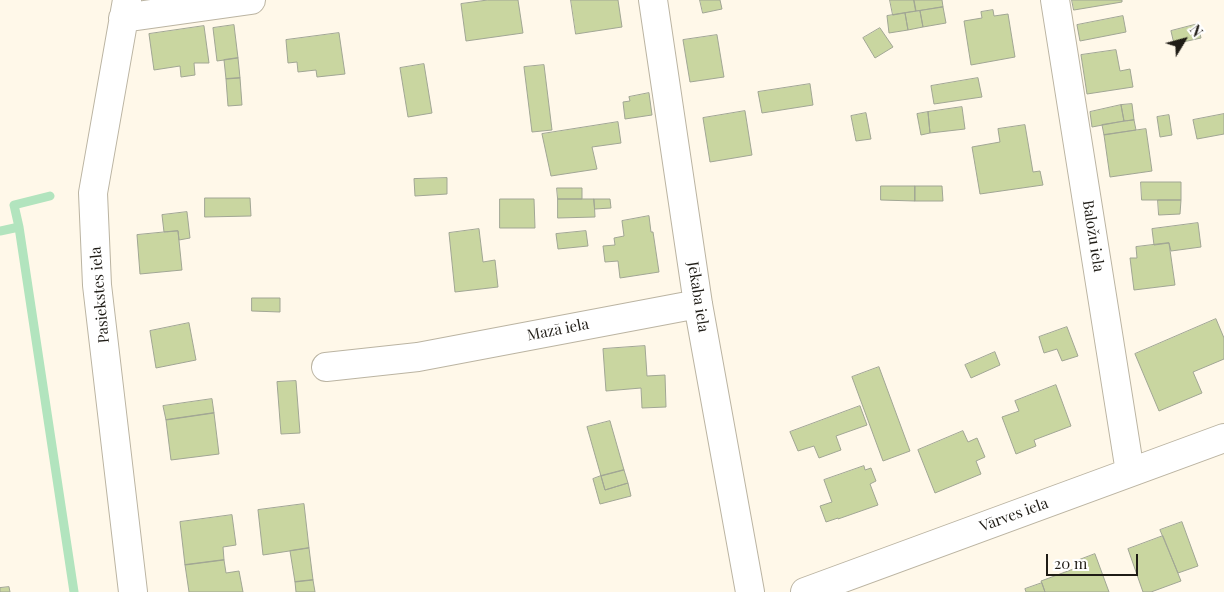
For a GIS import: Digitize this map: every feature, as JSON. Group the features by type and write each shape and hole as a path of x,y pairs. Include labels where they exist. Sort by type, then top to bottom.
{"street":[{"path":"125,9 251,0"},
{"name":"Jēkaba iela","path":"653,0 698,304 750,592"},
{"name":"Baložu iela","path":"1055,0 1130,472"},
{"name":"Pasiekstes iela","path":"125,9 93,193 97,285 133,592"},
{"name":"Mazā iela","path":"326,367 418,357 698,304"},
{"name":"Vārves iela","path":"805,592 1224,438"}],"building":[{"path":"488,0 518,0 523,33 466,41 461,4"},
{"path":"571,0 618,0 622,27 576,34"},
{"path":"700,0 720,0 722,9 703,13"},
{"path":"890,0 914,0 916,11 893,15"},
{"path":"914,0 942,0 943,7 916,11"},
{"path":"1072,0 1122,0 1122,2 1074,10"},
{"path":"943,7 946,23 923,27 920,11"},
{"path":"993,10 994,16 1008,14 1015,57 971,65 964,21 982,18 981,12"},
{"path":"920,11 923,27 908,30 905,13"},
{"path":"905,13 908,30 889,33 887,16"},
{"path":"1123,16 1126,32 1080,41 1077,25"},
{"path":"1198,24 1201,38 1174,44 1171,31"},
{"path":"234,25 238,58 217,61 213,28"},
{"path":"204,26 209,63 194,63 195,75 181,77 180,66 154,70 149,34"},
{"path":"880,28 893,47 875,58 863,38"},
{"path":"339,33 345,74 317,77 316,70 298,72 297,62 288,63 286,40"},
{"path":"717,35 724,77 690,82 683,40"},
{"path":"1116,50 1120,71 1130,69 1133,87 1087,94 1081,55"},
{"path":"238,58 240,78 226,79 224,60"},
{"path":"424,64 432,113 408,117 400,68"},
{"path":"544,65 552,130 532,132 524,67"},
{"path":"240,78 242,105 228,106 226,79"},
{"path":"978,78 982,97 934,104 931,86"},
{"path":"810,84 813,105 762,113 758,92"},
{"path":"649,93 652,115 625,119 623,102 630,101 629,97"},
{"path":"1132,104 1134,120 1124,121 1121,105"},
{"path":"1121,105 1124,121 1092,127 1090,112"},
{"path":"962,107 965,129 930,133 928,112"},
{"path":"745,111 752,155 710,162 703,118"},
{"path":"928,112 930,133 921,135 917,114"},
{"path":"866,113 871,139 856,141 851,116"},
{"path":"1224,114 1224,134 1197,139 1193,120"},
{"path":"1169,115 1172,135 1160,137 1157,117"},
{"path":"1134,120 1136,130 1104,135 1102,125"},
{"path":"618,122 621,143 592,147 597,169 551,176 542,134"},
{"path":"1025,125 1033,172 1040,171 1043,185 980,194 972,147 1000,142 998,129"},
{"path":"1146,129 1152,171 1110,177 1104,135"},
{"path":"447,178 447,194 415,196 414,179"},
{"path":"1141,182 1181,182 1181,200 1142,200"},
{"path":"881,186 915,186 915,201 881,200"},
{"path":"915,186 942,186 943,201 915,201"},
{"path":"557,188 582,188 582,199 558,199"},
{"path":"205,198 250,198 251,216 205,217"},
{"path":"500,199 534,199 535,228 500,228"},
{"path":"558,199 594,199 595,217 558,218"},
{"path":"594,199 610,199 611,208 595,209"},
{"path":"1158,200 1181,200 1180,214 1159,215"},
{"path":"187,212 190,238 179,240 178,231 164,232 162,215"},
{"path":"649,216 659,272 620,278 618,261 605,262 603,246 615,245 614,238 624,236 622,221"},
{"path":"1198,223 1201,247 1171,251 1169,243 1154,245 1152,229"},
{"path":"479,229 483,262 495,260 498,287 455,292 449,233"},
{"path":"178,231 182,270 140,274 137,235"},
{"path":"586,231 588,246 558,249 556,234"},
{"path":"1169,243 1175,285 1134,290 1130,258 1137,258 1136,247"},
{"path":"252,298 280,298 280,312 252,311"},
{"path":"1216,319 1224,338 1224,359 1193,372 1202,393 1159,411 1135,354"},
{"path":"189,323 196,360 156,368 150,331"},
{"path":"1067,327 1078,356 1062,361 1057,349 1044,353 1039,337"},
{"path":"645,346 647,376 665,375 666,407 642,408 641,388 606,391 603,349"},
{"path":"995,352 1000,365 971,378 965,365"},
{"path":"879,367 910,451 883,461 852,377"},
{"path":"296,381 300,433 281,434 277,382"},
{"path":"1056,385 1071,426 1034,440 1036,446 1016,454 1002,417 1019,411 1015,401"},
{"path":"212,399 214,413 166,420 163,406"},
{"path":"860,406 867,425 836,436 841,450 819,458 814,446 798,451 790,432"},
{"path":"214,413 219,454 171,460 166,420"},
{"path":"610,421 624,470 601,476 587,427"},
{"path":"963,431 968,442 977,438 985,457 976,461 981,474 935,493 918,450"},
{"path":"864,466 865,470 871,468 876,481 870,484 878,505 826,522 820,506 832,502 824,480"},
{"path":"624,470 628,483 605,490 601,476"},
{"path":"601,476 605,490 628,483 631,496 600,504 593,479"},
{"path":"304,504 309,548 263,555 258,510"},
{"path":"232,515 236,545 223,547 224,560 185,565 180,522"},
{"path":"1182,522 1198,566 1178,573 1160,530"},
{"path":"1163,536 1181,581 1151,592 1143,592 1128,549"},
{"path":"309,548 313,580 295,582 290,551"},
{"path":"1095,554 1109,592 1045,592 1041,581 1076,568 1074,562"},
{"path":"224,560 226,573 239,571 243,592 189,592 185,565"},
{"path":"313,580 315,592 296,592 295,582"},
{"path":"1042,583 1045,592 1026,592 1025,589"},
{"path":"9,587 10,592 0,592 0,588"}],"waterway":[{"path":"50,196 14,205 19,227 74,592"},
{"path":"0,231 19,227"}]}
